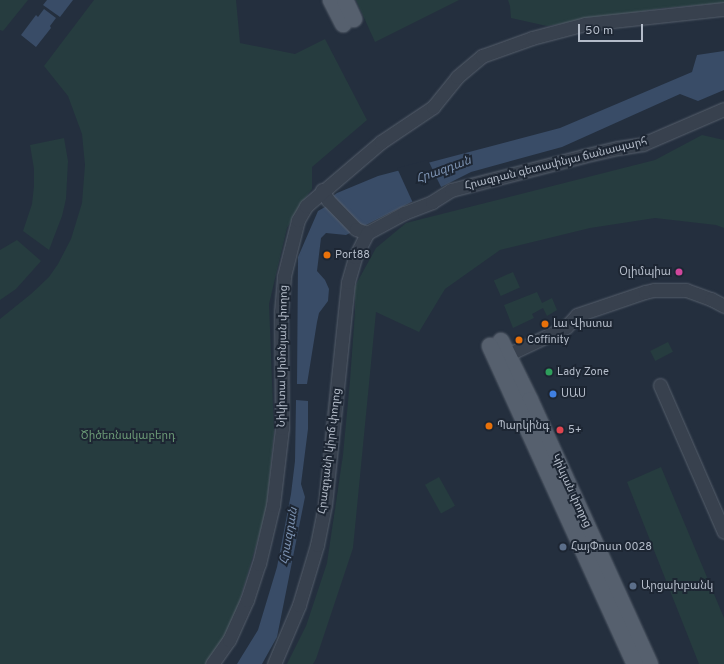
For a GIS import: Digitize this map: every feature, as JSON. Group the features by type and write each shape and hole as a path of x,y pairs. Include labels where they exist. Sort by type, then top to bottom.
{"main road":[{"path":"331,0 348,22 345,0"},
{"name":"Կիևյան փողոց","path":"499,347 605,582 650,664"},
{"name":"Կիևյան փողոց","path":"605,582 635,664"}],"street":[{"name":"Նիկիտա Սիմոնյան փողոց","path":"212,664 229,640 247,600 260,564 272,505 282,428 282,312 284,276 298,220 306,206 325,195 381,142 433,107 457,77 482,56 532,38 585,24 724,9"},
{"name":"Հրազդան գետափնյա ճանապարհ","path":"362,231 432,202 451,190 590,154 643,144 724,109"},
{"path":"325,195 362,231"},
{"name":"Հրազդանի կիրճ փողոց","path":"274,664 299,605 317,545 325,505 348,282 362,231"},
{"path":"499,347 566,327 577,315 654,290 686,290 711,298 724,306"},
{"path":"660,386 724,532"}],"green space":[{"path":"0,0 28,0 3,31 0,30"},
{"name":"Ծիծեռնակաբերդ","path":"94,0 236,0 240,43 295,54 325,39 367,120 312,167 312,189 300,205 287,228 269,304 274,432 266,512 230,633 208,664 0,664 0,319 49,277 58,264 71,239 82,203 85,165 82,134 68,96 44,66"},
{"path":"356,0 459,0 375,42"},
{"path":"508,0 724,0 724,3 663,8 547,26 511,18"},
{"path":"702,135 724,140 724,228 716,225 655,218 590,228 500,250 445,289 419,332 376,312 353,548 316,659 313,664 287,664 306,626 327,563 343,455 355,311 355,286 376,248 406,223 655,160"},
{"path":"64,138 68,161 66,199 62,216 49,250 23,231 32,204 34,186 34,169 30,145"},
{"path":"17,240 41,261 16,289 0,300 0,250"},
{"path":"513,272 520,288 501,296 494,281"},
{"path":"537,292 542,303 552,298 557,310 547,316 543,308 532,314 534,318 513,328 504,305"},
{"path":"668,342 673,352 655,361 650,351"},
{"path":"661,467 724,618 724,664 699,664 627,482"},
{"path":"439,477 455,506 441,514 425,485"}],"water":[{"path":"47,0 73,0 60,17 43,5"},
{"path":"44,9 56,18 50,26 51,28 36,47 21,35 36,15 38,17"},
{"name":"Հրազդան","path":"724,51 724,90 698,101 680,94 562,147 471,172 346,235 326,233 321,238 317,271 325,280 329,289 328,301 319,313 307,384 297,384 298,257 318,211 325,207 328,200 337,193 378,176 560,128 692,72 697,55"},
{"name":"Հրազդան","path":"296,400 308,401 308,429 301,484 305,497 277,637 262,664 237,664 258,630 277,567 291,494 295,461"}],"pier":[{"path":"428,160 442,189 413,203 397,168"}],"place":[{"name":"Port88","path":"327,255"},
{"name":"Օլիմպիա","path":"679,272"},
{"name":"Լա Վիստա","path":"545,324"},
{"name":"Coffinity","path":"519,340"},
{"name":"Lady Zone","path":"549,372"},
{"name":"ՍԱՍ","path":"553,394"},
{"name":"Պարկինգ","path":"489,426"},
{"name":"5+","path":"560,430"},
{"name":"ՀայՓոստ 0028","path":"563,547"},
{"name":"Արցախբանկ","path":"633,586"}]}
